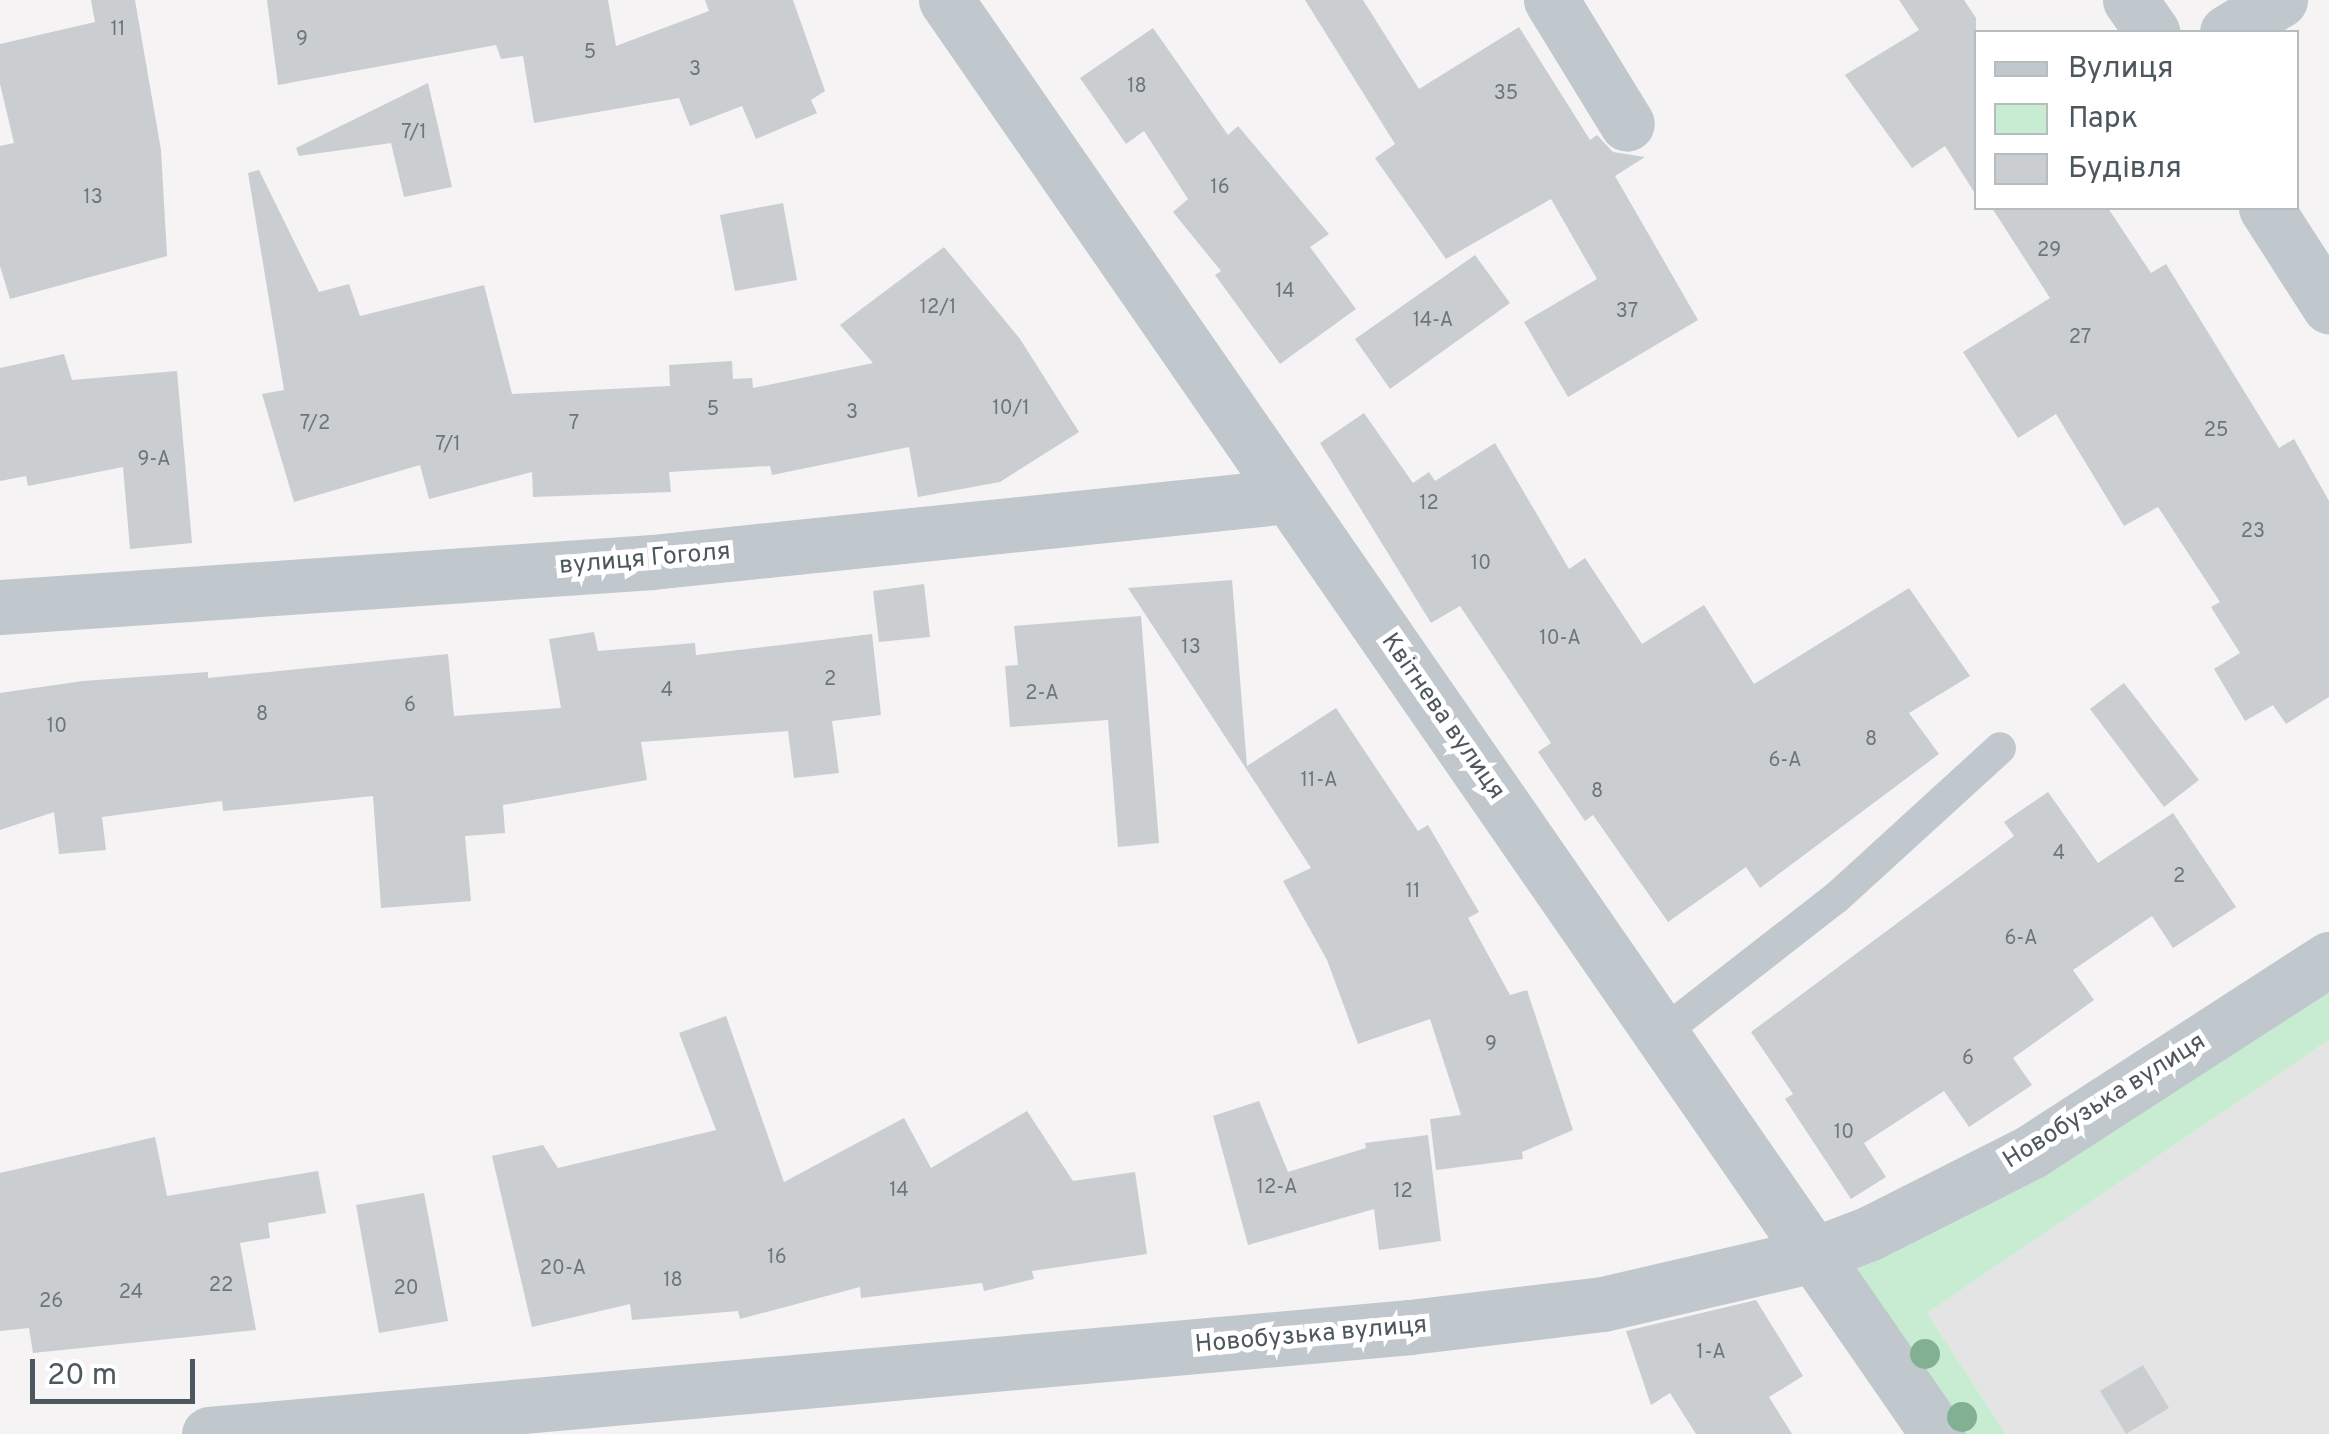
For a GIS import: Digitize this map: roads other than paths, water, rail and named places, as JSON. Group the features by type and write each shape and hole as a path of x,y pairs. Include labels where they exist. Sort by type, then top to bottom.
{"street":[{"name":"Квітнева вулиця","path":"946,0 1938,1434"},
{"path":"1551,0 1627,124"},
{"path":"2130,0 2151,30"},
{"path":"2230,30 2280,0"},
{"path":"2267,210 2329,306"},
{"name":"вулиця Гоголя","path":"0,607 652,562 1289,496"},
{"name":"Новобузька вулиця","path":"209,1434 1410,1327 1603,1304 1813,1255 1870,1234 2032,1151 2329,959"}],"lane":[{"path":"1661,1034 1836,898 2000,748"}]}
